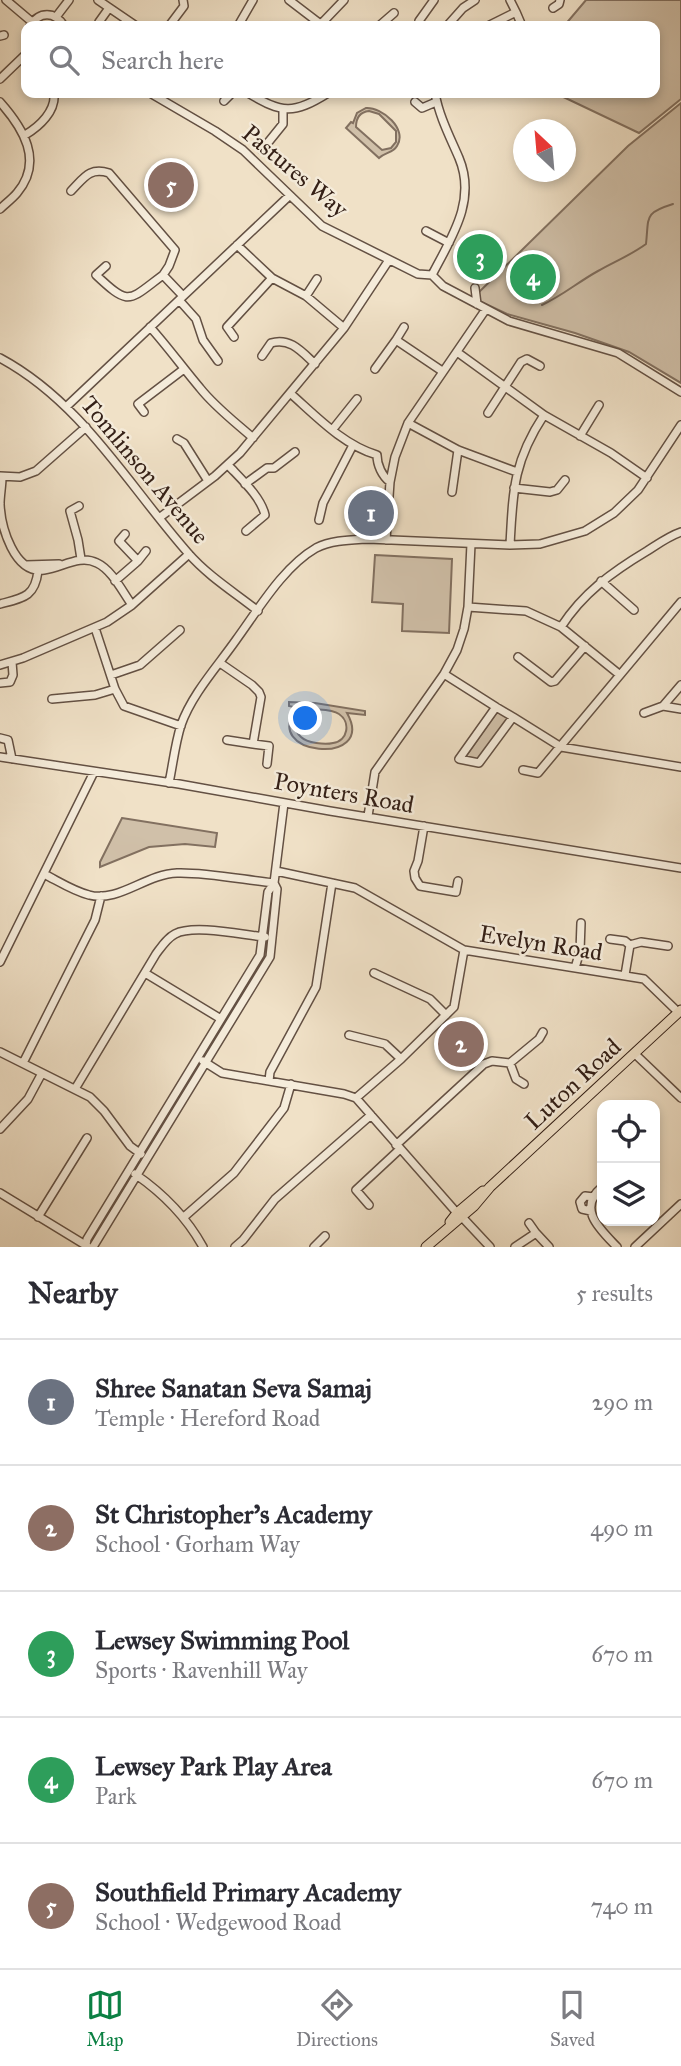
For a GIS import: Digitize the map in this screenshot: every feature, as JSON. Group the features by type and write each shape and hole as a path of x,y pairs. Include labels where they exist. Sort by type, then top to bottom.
{"main road":[{"name":"Luton Road","path":"426,1247 460,1215 475,1196 490,1187 680,1011"}],"street":[{"path":"6,0 28,21"},
{"path":"56,17 69,0"},
{"path":"98,0 128,21"},
{"path":"173,21 184,6 183,0"},
{"path":"241,21 253,0"},
{"path":"289,0 317,21"},
{"path":"326,21 344,0"},
{"path":"419,21 434,0"},
{"path":"457,0 463,8"},
{"path":"451,21 475,0"},
{"path":"510,0 520,21"},
{"path":"553,8 560,0"},
{"path":"100,21 109,8"},
{"path":"498,21 516,12"},
{"path":"385,21 394,13"},
{"path":"34,21 40,16 51,15 60,21"},
{"path":"0,79 21,59"},
{"path":"25,135 51,111 54,98"},
{"name":"Pastures Way","path":"159,98 243,150 322,226 418,274 432,275 443,286 509,321 618,353 681,392"},
{"path":"224,101 227,98"},
{"path":"257,98 283,110 318,98"},
{"path":"432,275 461,220 465,201 460,160 436,98"},
{"path":"0,102 19,125 29,150 24,182 0,209"},
{"path":"423,117 418,105 436,103"},
{"path":"262,150 283,124 283,110"},
{"path":"71,191 90,172 99,170 109,173 175,250 170,266 163,275 134,296 117,294 96,275 106,266"},
{"path":"66,407 289,196"},
{"path":"426,231 449,243"},
{"path":"237,245 272,278 306,296 344,328"},
{"path":"159,518 228,466 253,438 344,328 389,260"},
{"path":"163,275 196,319 203,340 218,361"},
{"path":"234,337 226,327 272,278"},
{"path":"306,296 317,279"},
{"path":"475,288 477,304"},
{"path":"386,540 390,482 395,457 408,423 486,309"},
{"path":"150,327 218,407 253,438"},
{"path":"375,369 404,327"},
{"path":"262,356 271,343 281,340 292,344 316,364"},
{"path":"396,340 442,372"},
{"path":"457,352 544,415 647,478"},
{"name":"Tomlinson Avenue","path":"0,358 26,374 66,407 86,427 189,554 211,576 258,611"},
{"path":"488,413 521,362 527,359 540,366"},
{"path":"144,412 138,404 184,369"},
{"path":"290,393 353,445 365,452 395,457"},
{"path":"333,429 357,399"},
{"path":"580,436 599,405"},
{"path":"510,545 517,472 530,436 544,415"},
{"path":"408,423 458,450 517,472"},
{"path":"86,427 36,471 20,477 1,477 2,527 12,551 25,565 38,571 81,559 96,562 106,570 132,605"},
{"path":"169,783 181,726 197,695 258,611 303,557 317,548 345,540 540,544 585,531 614,513 638,490 681,427"},
{"path":"177,439 184,443 208,481"},
{"path":"319,520 323,503 353,445"},
{"path":"452,492 458,450"},
{"path":"246,484 295,452"},
{"path":"377,455 377,463 385,479 390,482"},
{"path":"228,466 246,484 264,509 265,515 246,531"},
{"path":"514,488 550,492 557,490 565,480"},
{"path":"79,506 70,511 81,559"},
{"path":"561,627 573,608 612,572 681,532"},
{"path":"125,534 119,541 138,561"},
{"path":"368,816 375,772 444,674 457,650 468,607 471,544"},
{"path":"115,581 146,551"},
{"path":"0,664 12,662 95,628 132,605 189,554"},
{"path":"25,565 64,565"},
{"path":"0,604 21,599 33,591 38,571"},
{"path":"601,581 634,610"},
{"path":"523,770 538,773 681,602"},
{"path":"468,607 519,610 561,627 620,675"},
{"path":"95,628 115,689 124,706 181,726"},
{"path":"111,675 140,665 180,630"},
{"path":"518,657 551,682 555,681 585,646"},
{"path":"0,683 10,682 13,676 12,662"},
{"path":"220,663 259,692 261,697 253,744"},
{"path":"444,674 561,747 681,767"},
{"path":"644,713 663,706 681,685"},
{"path":"52,699 95,695 115,689"},
{"path":"663,706 681,709"},
{"path":"496,707 456,759 478,763 513,718"},
{"path":"0,737 10,742 12,759"},
{"path":"227,740 270,746 267,764"},
{"name":"Poynters Road","path":"0,757 681,868"},
{"path":"0,962 94,772"},
{"path":"89,1246 88,1239 260,955 268,892 274,883 276,871 284,803"},
{"path":"425,826 414,871 419,886 460,892 458,881"},
{"name":"Evelyn Road","path":"276,871 355,888 464,950 644,979 680,1011"},
{"path":"44,874 80,892 101,896 114,895 156,876 176,873 274,883"},
{"path":"89,1246 137,1176 270,957 276,889 274,883"},
{"path":"269,1081 270,1072 316,987 332,883"},
{"path":"23,1063 95,920 101,896"},
{"path":"575,968 580,951 581,923"},
{"path":"75,1089 145,973 165,942 174,934 195,929 272,938"},
{"path":"610,939 625,941 630,945"},
{"path":"630,945 641,942 666,946 661,954"},
{"path":"625,975 630,945"},
{"path":"356,1098 454,1007 464,950"},
{"path":"145,973 221,1019"},
{"path":"374,973 430,999 446,1015"},
{"path":"369,1205 354,1187 484,1064 492,1061 510,1063 539,1039 543,1032"},
{"path":"349,1035 384,1045 401,1059"},
{"path":"0,1052 97,1102 130,1146 146,1161"},
{"path":"635,1054 681,1098"},
{"path":"195,1061 205,1062 222,1073 356,1098 490,1247"},
{"path":"510,1063 516,1079 524,1084"},
{"path":"0,1129 28,1099 42,1073"},
{"path":"184,1217 234,1173 284,1108 291,1084"},
{"path":"234,1247 243,1240 275,1199 371,1115"},
{"path":"38,1217 87,1138"},
{"path":"129,1171 174,1205 203,1247"},
{"path":"0,1193 89,1246"},
{"path":"597,1193 591,1211 593,1221 617,1247"},
{"path":"591,1211 582,1209 580,1202 585,1196 594,1197"},
{"path":"635,1247 681,1204"},
{"path":"529,1223 549,1247"},
{"path":"515,1247 536,1233"},
{"path":"314,1247 325,1236"}],"shaded area":[{"path":"586,0 681,0 681,99 639,133 566,98 660,98 660,21 568,21"},
{"path":"681,103 681,383 629,352 507,314 473,298 628,146"},
{"path":"366,108 386,115 399,133 397,146 379,158 346,128 353,123 357,113","holes":["369,111 379,114 396,131 396,142 391,148 382,150 356,127 361,114"]},
{"path":"481,240 498,254 482,270 477,265 472,270 462,260"},
{"path":"375,555 452,559 449,633 402,631 403,604 372,602"},
{"path":"289,702 315,703 365,711 365,715 347,713 352,731 347,742 334,748 319,749 304,745 293,736 290,724 298,708 289,706","holes":["307,710 333,711 343,717 346,731 342,739 321,744 301,737 297,733 297,720"]},
{"path":"501,712 508,721 478,760 467,759 466,756 496,713"},
{"path":"122,818 217,833 215,847 185,844 149,847 100,867"}],"waterway":[{"path":"542,305 646,244 650,217 657,210 673,204"}],"place":[{"name":"Southfield Primary Academy","path":"171,185"},
{"name":"Lewsey Swimming Pool","path":"480,257"},
{"name":"Lewsey Park Play Area","path":"533,277"},
{"name":"Shree Sanatan Seva Samaj","path":"371,513"},
{"name":"St Christopher's Academy","path":"461,1044"}]}
